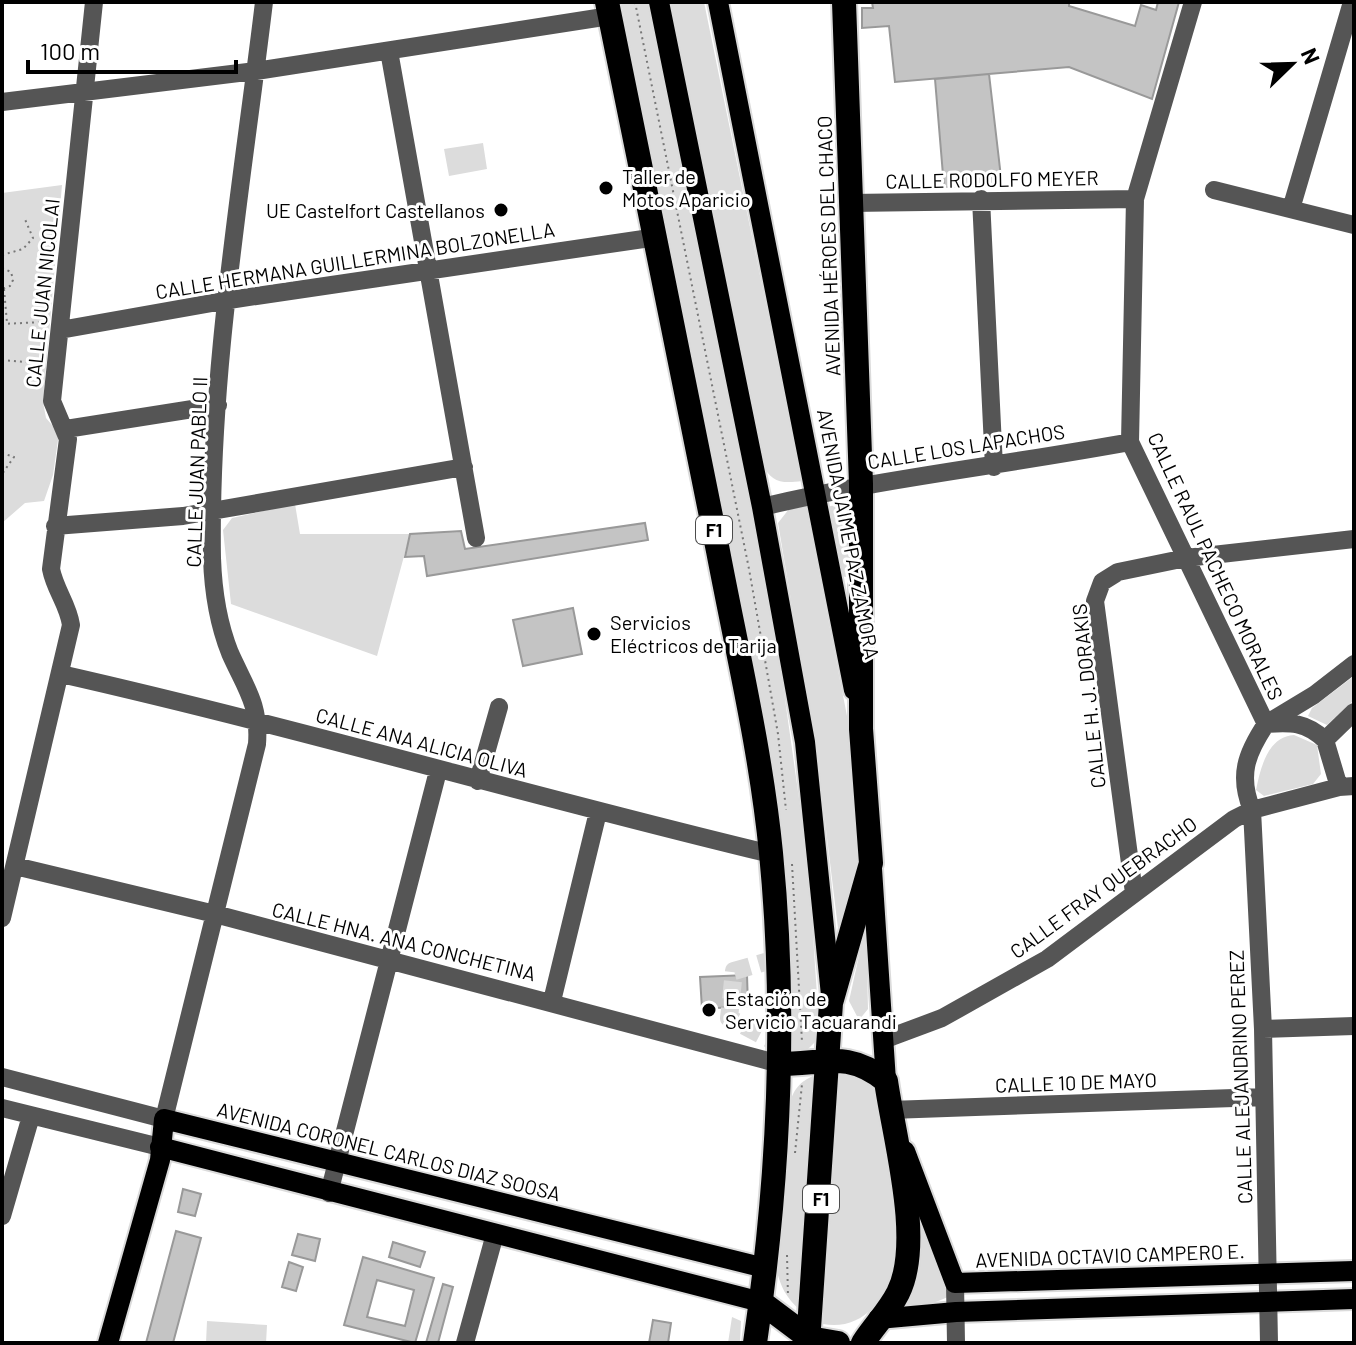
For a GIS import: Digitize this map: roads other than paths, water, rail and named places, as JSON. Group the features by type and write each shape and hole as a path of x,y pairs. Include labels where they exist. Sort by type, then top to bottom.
{"highway":[{"name":"AVENIDA HÉROES DEL CHACO","path":"844,2 861,484 861,729"},
{"name":"F1","path":"609,9 657,237 753,731 771,854 780,1064 776,1160 755,1343"},
{"name":"AVENIDA JAIME PAZ ZAMORA","path":"861,729 871,863"},
{"name":"F1","path":"809,1341 831,1003 871,863"},
{"path":"780,1064 829,1059 870,1067 886,1081"},
{"name":"AVENIDA JAIME PAZ ZAMORA","path":"863,1343 899,1291 906,1271 910,1235 886,1081"},
{"path":"761,1302 809,1341 838,1343"}],"main road":[{"path":"659,2 762,507 805,742 831,1003"},
{"name":"AVENIDA JAIME PAZ ZAMORA","path":"718,2 818,494 861,729"},
{"name":"AVENIDA JAIME PAZ ZAMORA","path":"871,863 886,1081"},
{"name":"AVENIDA OCTAVIO CAMPERO E.","path":"890,1110 955,1283 1354,1271"},
{"path":"108,1343 160,1160 164,1119"},
{"name":"AVENIDA CORONEL CARLOS DIAZ SOOSA","path":"164,1119 765,1268"},
{"path":"160,1147 761,1302"},
{"path":"878,1319 956,1312 1354,1299"}],"street":[{"name":"CALLE JUAN NICOLAI","path":"2,918 71,625 68,607 53,580 51,569 68,439 66,429 54,412 52,401 52,326 85,92 94,2"},
{"name":"CALLE JUAN PABLO II","path":"164,1119 257,744 259,719 219,617 212,562 218,405 264,2"},
{"name":"CALLE RAUL PACHECO MORALES","path":"1193,2 1135,199 1130,442 1266,724"},
{"path":"1291,209 1352,2"},
{"path":"2,102 256,71 389,51 609,9"},
{"path":"389,51 476,538"},
{"path":"1214,190 1354,225"},
{"path":"981,199 994,467"},
{"name":"CALLE RODOLFO MEYER","path":"850,203 1135,199"},
{"name":"CALLE HERMANA GUILLERMINA BOLZONELLA","path":"52,326 657,237"},
{"path":"66,429 218,405"},
{"name":"CALLE LOS LAPACHOS","path":"762,507 861,484 994,467 1130,442"},
{"path":"55,526 213,511 464,467"},
{"name":"CALLE H. J. DORAKIS","path":"1134,893 1095,601 1102,582 1118,572 1186,558 1354,539"},
{"path":"1266,724 1314,695 1354,664"},
{"name":"CALLE ANA ALICIA OLIVA","path":"61,674 259,719 438,771 771,854"},
{"path":"478,781 499,707"},
{"path":"1325,740 1354,712"},
{"path":"1266,724 1295,722 1312,728 1325,740 1347,787"},
{"name":"CALLE ALEJANDRINO PEREZ","path":"1266,724 1243,768 1244,792 1252,810 1263,1029 1269,1343"},
{"path":"329,1193 438,771"},
{"name":"CALLE FRAY QUEBRACHO","path":"883,1040 942,1018 1047,959 1234,819 1252,810 1347,787"},
{"path":"552,1001 598,812"},
{"name":"CALLE HNA. ANA CONCHETINA","path":"15,866 552,1001 780,1064"},
{"path":"1263,1029 1354,1026"},
{"name":"AVENIDA CORONEL CARLOS DIAZ SOOSA","path":"2,1077 164,1119"},
{"name":"CALLE 10 DE MAYO","path":"890,1110 1263,1097"},
{"path":"2,1108 160,1147"},
{"path":"2,1216 31,1116"},
{"path":"465,1343 495,1234"},
{"path":"955,1283 956,1343"}],"tunnel":[{"path":"776,959 734,971 729,1018 779,1044"}],"place":[{"name":"Taller de Motos Aparicio","path":"606,188"},
{"name":"UE Castelfort Castellanos","path":"501,210"},
{"name":"Servicios Eléctricos de Tarija","path":"594,634"},
{"name":"Estación de Servicio Tacuarandi","path":"709,1010"}]}
